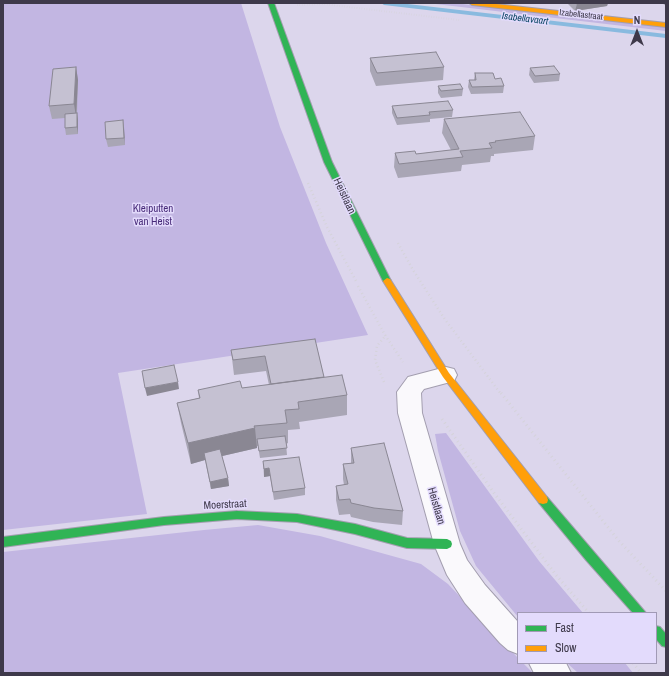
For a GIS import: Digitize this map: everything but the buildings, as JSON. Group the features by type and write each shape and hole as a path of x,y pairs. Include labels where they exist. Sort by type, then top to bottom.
{"main road":[{"name":"Heistlaan","path":"271,3 323,148 352,214 383,274 415,327 446,375 537,492 590,557 639,612"},
{"name":"Izabellastraat","path":"472,3 666,25"},
{"name":"Moerstraat","path":"3,542 164,521 237,515 297,518 355,529 407,543 447,544"},
{"path":"657,632 666,642"}],"street":[{"path":"416,383 446,375"},
{"name":"Heistlaan","path":"416,383 409,392 410,413 447,544 457,567 474,594 517,640"},
{"path":"545,664 556,673"}],"path":[{"path":"294,3 298,12"},
{"path":"398,243 444,318 493,383 560,469 619,541 666,590"},
{"path":"385,335 416,383 499,500 556,575 588,612"},
{"path":"634,664 641,673"}],"green space":[{"name":"Kleiputten van Heist","path":"3,3 241,3 280,127 326,243 368,335 118,373 147,514 3,530"},
{"path":"427,3 454,3 666,27 666,31"},
{"path":"446,433 539,561 582,612 517,612 517,616 476,566 460,531 438,451 435,434"},
{"path":"258,525 320,536 421,564 448,584 517,657 517,664 524,664 533,673 3,673 3,552"},
{"path":"568,664 626,664 633,673 578,673"}],"waterway":[{"name":"Isabellavaart","path":"384,3 666,36"}],"traffic: fast":[{"path":"271,3 328,162 387,281"},
{"path":"543,500 590,557 639,612"},
{"path":"3,542 164,521 237,515 297,518 355,529 407,543 447,544"},
{"path":"657,632 666,642"}],"traffic: slow":[{"path":"472,3 666,25"},
{"path":"387,281 446,375 543,500"}]}
